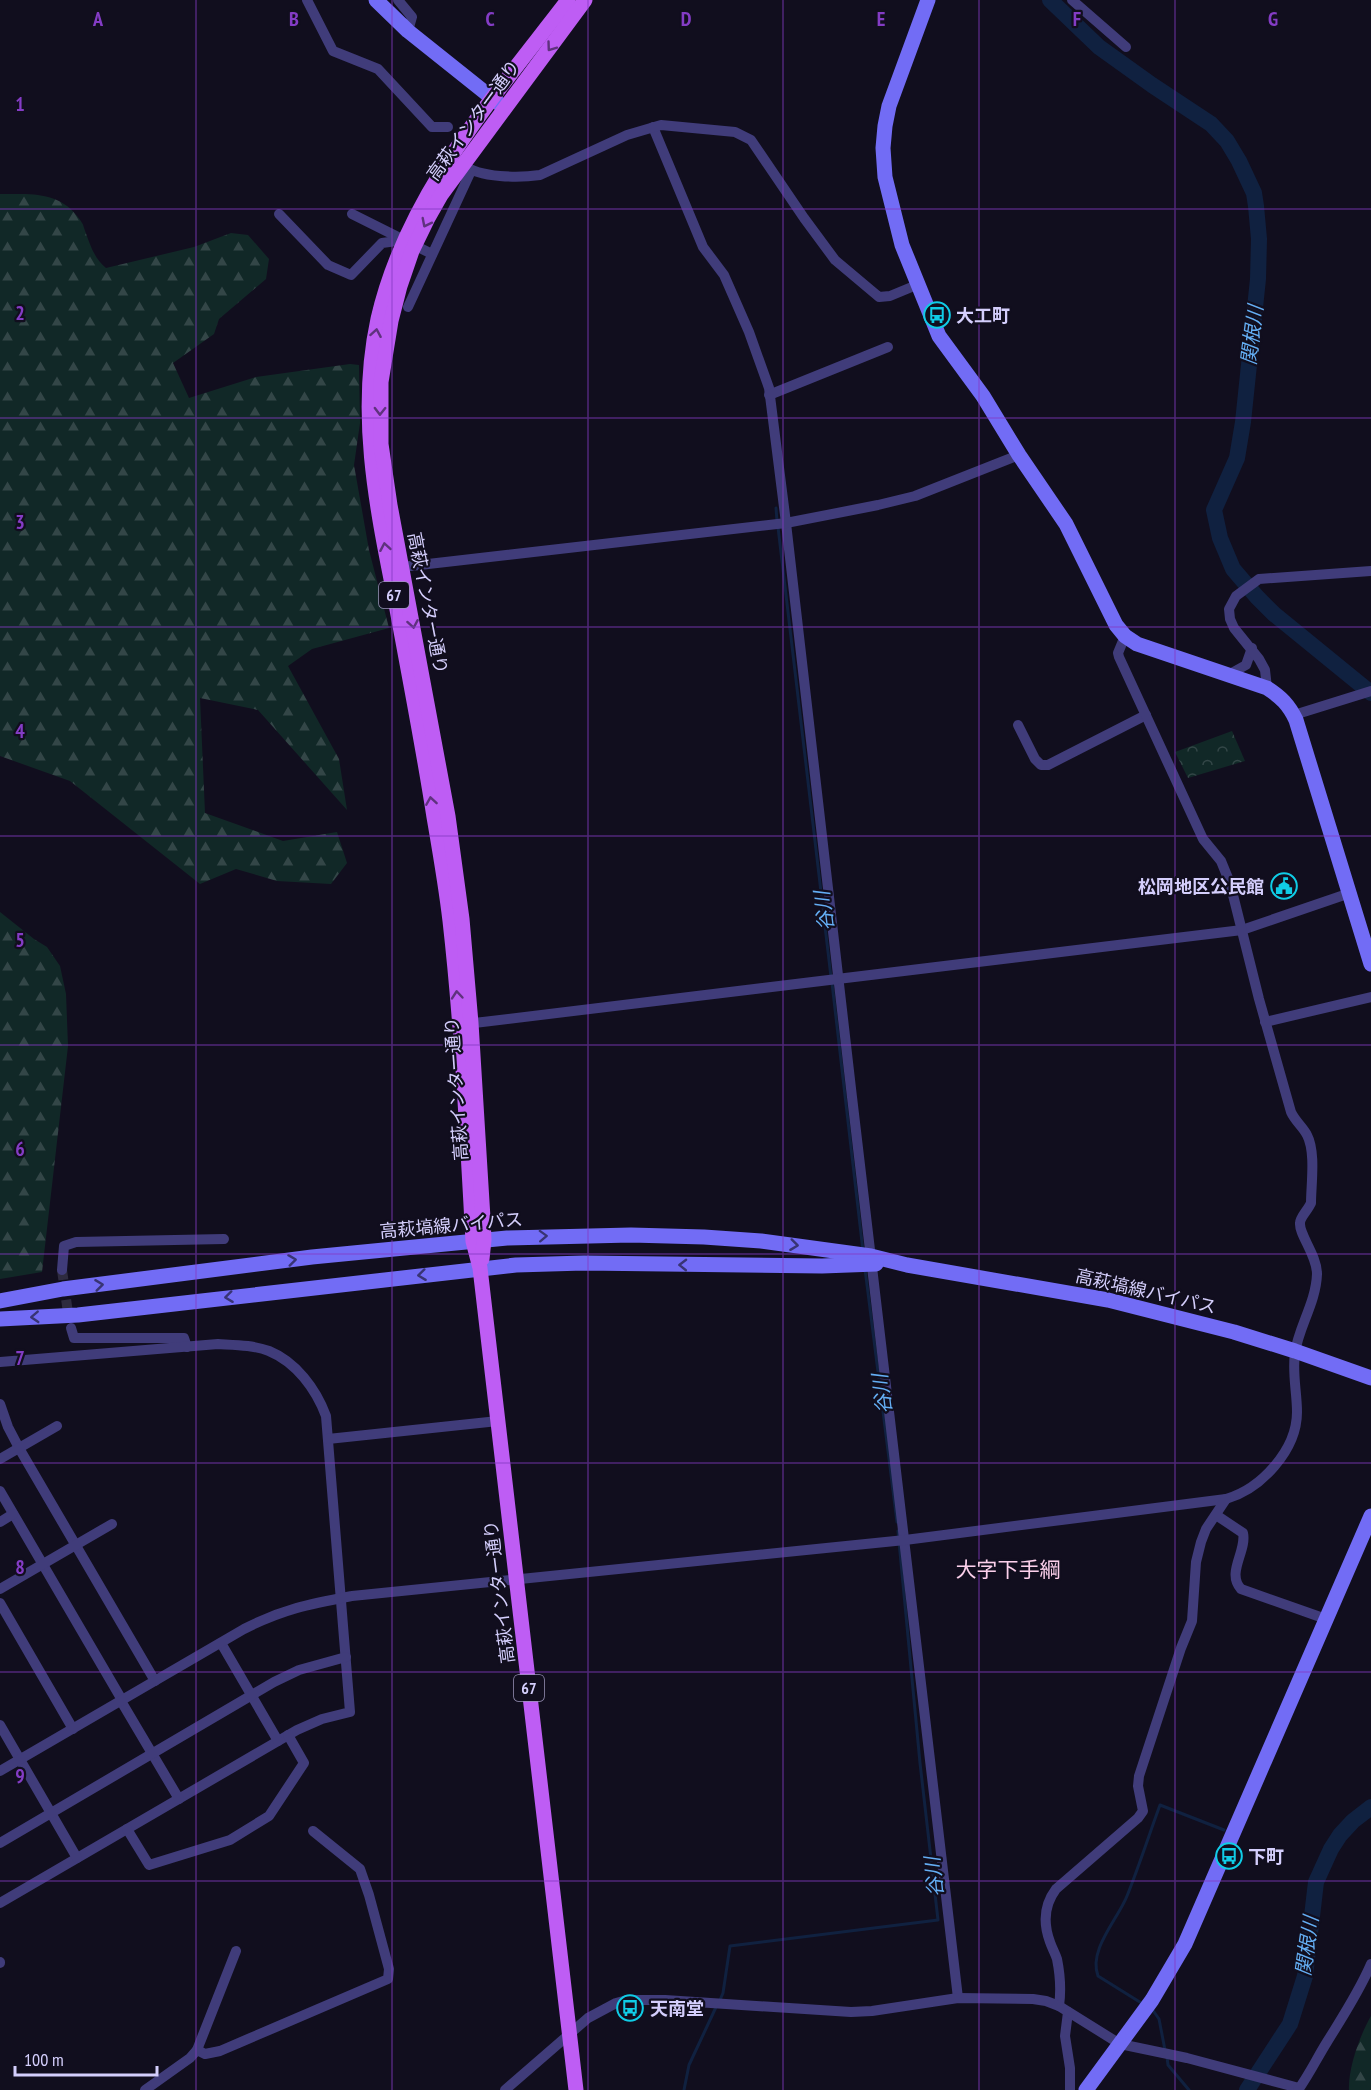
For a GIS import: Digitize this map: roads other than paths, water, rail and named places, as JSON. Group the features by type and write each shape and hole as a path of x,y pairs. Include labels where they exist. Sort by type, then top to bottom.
{"main road":[{"path":"376,0 408,30 506,108"},
{"name":"高萩インター通り","path":"568,0 493,98 431,189 410,242 391,321 381,382 381,444 390,505 448,816 462,918 480,1269 576,2090"},
{"name":"高萩インター通り","path":"466,1024 436,829 369,448 369,383 375,338 389,282 410,242 441,195 467,168 506,108 585,0"},
{"path":"928,0 889,106 883,148 885,177 902,244 939,336 983,396 1019,455 1066,524 1116,625 1125,636 1137,644 1267,688 1281,696 1294,715 1371,964"},
{"name":"高萩塙線バイパス","path":"0,1301 63,1289 312,1257 479,1241 579,1235 704,1237 761,1241 1108,1300 1234,1332 1371,1378"},
{"name":"高萩塙線バイパス","path":"0,1319 78,1315 516,1265 584,1263 822,1266 872,1260"},
{"path":"1086,2090 1152,2000 1185,1944 1371,1516"}],"street":[{"path":"307,0 333,51 378,69 432,127 448,126"},
{"path":"398,0 412,17 408,30"},
{"path":"1072,0 1126,48"},
{"path":"408,307 467,168 505,176 540,175 609,143 661,125 735,132 751,140 804,218 836,260 867,288 879,297 890,296 919,284"},
{"path":"653,127 702,247 724,275 749,332 770,394 958,1998"},
{"path":"279,214 328,266 351,275 382,243 410,242"},
{"path":"352,214 432,254"},
{"path":"770,394 888,347"},
{"path":"402,567 786,523 878,506 915,496 1019,455"},
{"path":"1267,688 1265,670 1230,619 1229,609 1236,596 1259,579 1371,571"},
{"path":"0,1771 244,1629 278,1612 298,1606 341,1598 905,1540 1226,1499 1249,1489 1271,1469 1295,1433 1297,1412 1294,1379 1295,1351 1309,1313 1316,1284 1316,1261 1299,1224 1311,1203 1311,1146 1308,1137 1291,1112 1265,1022 1230,883 1221,861 1203,839 1118,653 1125,636"},
{"path":"1228,675 1246,665 1252,648"},
{"path":"1294,715 1371,691"},
{"path":"1018,725 1035,759 1041,765 1048,765 1146,715"},
{"path":"466,1024 1242,930 1350,893"},
{"path":"1265,1022 1371,997"},
{"path":"62,1270 64,1246 76,1242 224,1239"},
{"path":"71,1328 74,1338 184,1338 188,1347"},
{"path":"0,1362 218,1344 241,1345 269,1352 298,1371 311,1385 326,1416 350,1712 322,1719 283,1738 0,1903"},
{"path":"0,1404 19,1448 155,1681"},
{"path":"328,1439 498,1421"},
{"path":"0,1459 57,1426"},
{"path":"0,1491 179,1799"},
{"path":"1070,2090 1070,2068 1057,1962 1047,1932 1045,1915 1047,1902 1056,1889 1138,1818 1143,1811 1138,1786 1139,1776 1181,1648 1192,1622 1196,1562 1201,1542 1206,1529 1226,1499"},
{"path":"0,1522 13,1514"},
{"path":"1216,1515 1243,1533 1245,1541 1236,1568 1236,1579 1241,1589 1326,1619"},
{"path":"0,1588 112,1524"},
{"path":"0,1603 73,1729"},
{"path":"127,1829 149,1865 230,1840 271,1814 304,1763 252,1695 221,1643"},
{"path":"0,1843 274,1682 299,1670 346,1657"},
{"path":"0,1725 77,1858"},
{"path":"197,2050 205,2054 220,2050 388,1979 389,1969 360,1869 313,1831"},
{"path":"145,2090 190,2058 197,2050 236,1951"},
{"path":"504,2090 588,2018 616,2003 627,2000 665,2000 794,2010 872,2011 958,1998 1033,1998 1046,2001 1120,2044 1268,2079 1298,2089 1305,2083 1327,2042 1361,1989 1371,1964"}],"waterway":[{"name":"関根川","path":"1050,0 1099,47 1211,124 1227,141 1254,193 1259,239 1258,279 1237,458 1214,510 1220,538 1233,569 1257,597 1274,614 1371,693"},
{"name":"谷川","path":"776,508 777,521"},
{"name":"谷川","path":"778,527 831,977"},
{"name":"谷川","path":"832,983 863,1251"},
{"name":"谷川","path":"865,1269 897,1522"},
{"name":"谷川","path":"720,2000 730,1946 938,1920 920,1763 898,1531"},
{"path":"1143,2004 1098,1976 1096,1966 1100,1945 1127,1896 1160,1805 1224,1830"},
{"name":"関根川","path":"1247,2090 1290,2024 1305,1976 1316,1882 1340,1835 1371,1807"},
{"name":"谷川","path":"684,2090 689,2065 717,2005"},
{"path":"1152,2009 1159,2019 1165,2050"},
{"path":"1167,2057 1168,2065 1189,2090"}],"tunnel":[{"path":"62,1270 69,1320"}],"place":[{"name":"大工町","path":"937,315"},
{"name":"松岡地区公民館","path":"1284,886"},
{"name":"下町","path":"1229,1856"},
{"name":"天南堂","path":"630,2008"}],"district":[{"name":"大字下手綱","path":"1008,1569"}]}
